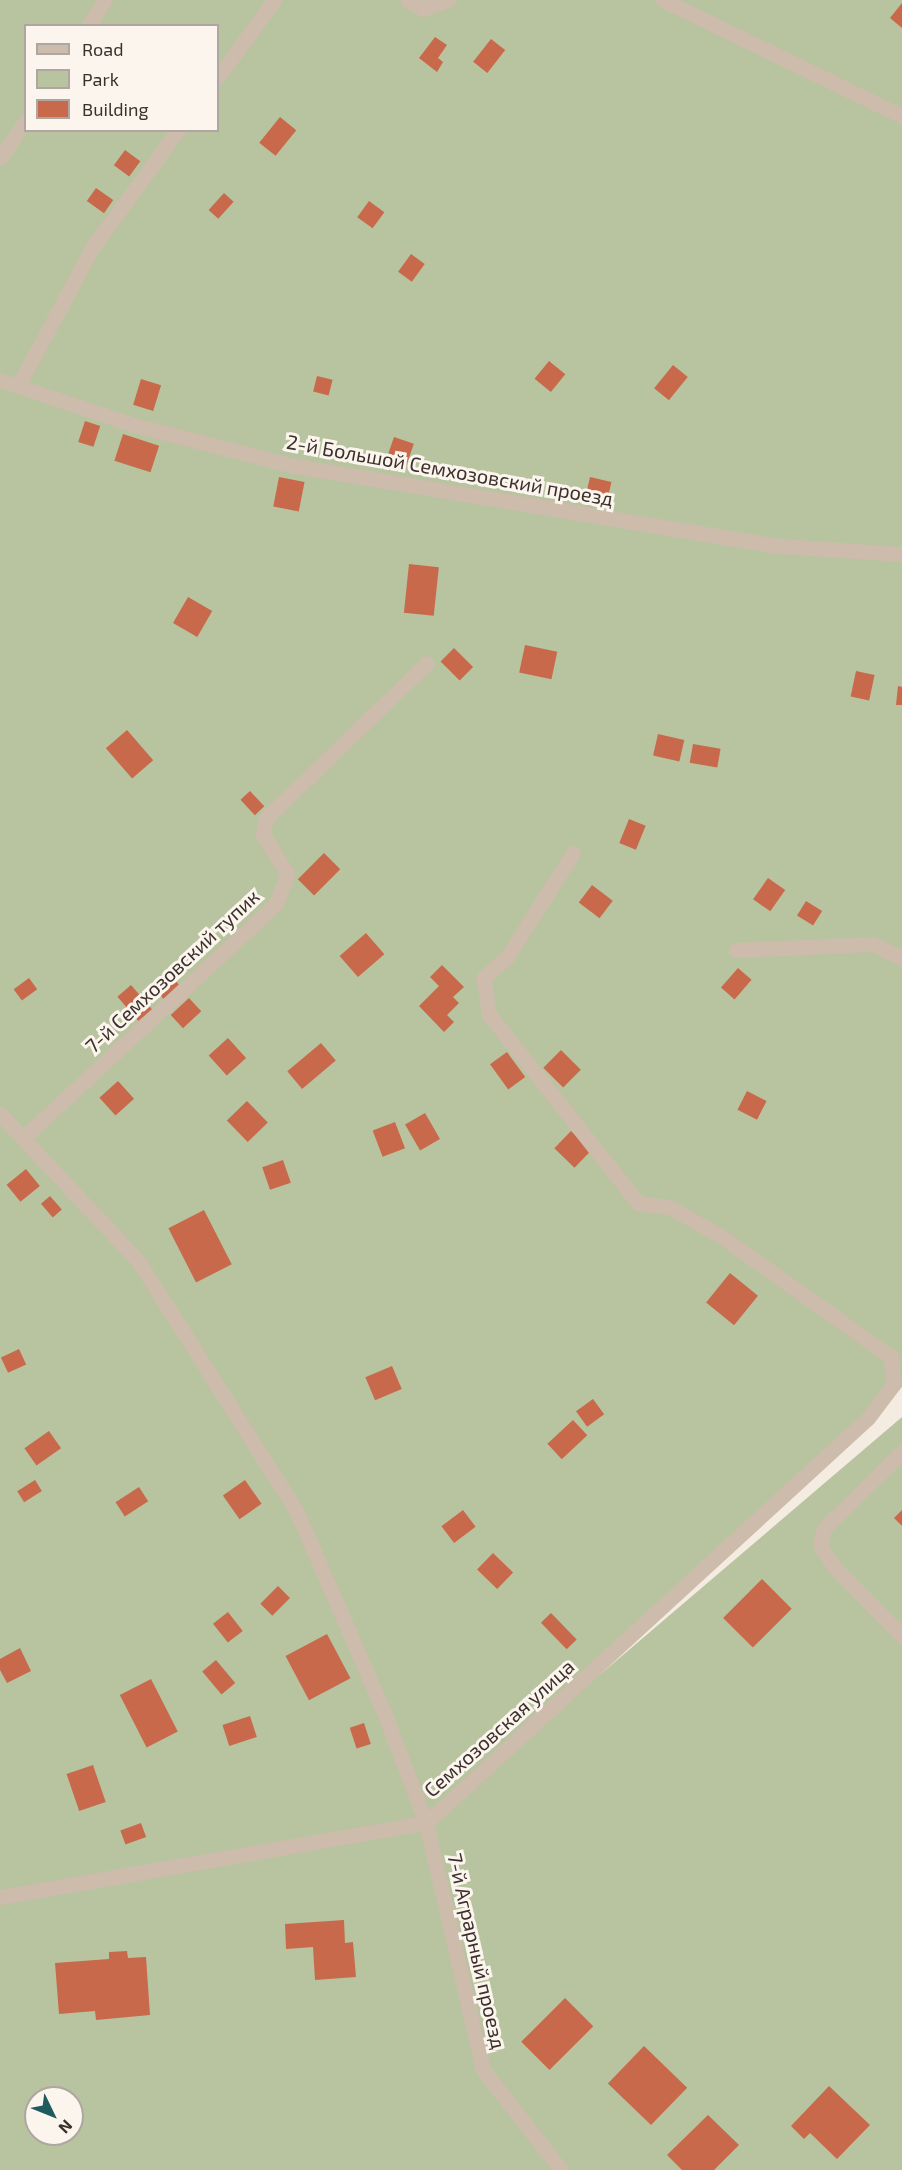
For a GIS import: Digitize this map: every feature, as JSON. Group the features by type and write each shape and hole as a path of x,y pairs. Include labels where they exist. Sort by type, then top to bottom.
{"street":[{"path":"89,24 105,0"},
{"path":"219,76 274,0"},
{"path":"408,0 423,9 448,0"},
{"path":"663,0 902,116"},
{"path":"0,158 24,123"},
{"path":"18,386 92,248 177,132"},
{"name":"2-й Большой Семхозовский проезд","path":"0,380 134,425 295,466 780,546 902,554"},
{"name":"7-й Семхозовский тупик","path":"23,1138 276,904 287,873 263,835 266,818 427,663"},
{"name":"Семхозовская улица","path":"0,1897 426,1823 868,1418 893,1385 891,1357 721,1236 669,1207 638,1203 489,1014 483,978 507,957 573,853"},
{"path":"736,950 873,944 902,958"},
{"name":"7-й Аграрный проезд","path":"0,1114 139,1262 296,1510 384,1712 426,1823 483,2070 561,2170"},
{"path":"902,1452 824,1528 820,1545 835,1568 902,1636"}],"green space":[{"path":"0,0 902,0 902,1387 447,1805 902,1417 902,2170 0,2170"}],"building":[{"path":"902,3 902,28 890,18"},
{"path":"435,37 447,45 438,58 443,62 437,72 419,58"},
{"path":"491,39 505,50 487,73 473,62"},
{"path":"280,117 296,130 276,156 259,143"},
{"path":"125,150 140,161 129,177 114,165"},
{"path":"96,188 113,200 104,213 87,201"},
{"path":"224,193 234,202 218,219 209,210"},
{"path":"369,201 384,212 373,228 357,217"},
{"path":"411,254 425,264 412,282 398,272"},
{"path":"549,361 565,374 551,392 535,379"},
{"path":"673,365 688,377 669,400 654,388"},
{"path":"317,376 333,380 329,395 313,392"},
{"path":"141,379 161,385 153,411 133,405"},
{"path":"85,421 100,426 93,447 78,442"},
{"path":"123,434 159,446 150,472 114,461"},
{"path":"394,437 414,444 406,466 387,459"},
{"path":"279,477 305,482 299,511 273,506"},
{"path":"590,477 611,482 607,502 585,497"},
{"path":"409,564 439,567 434,616 404,613"},
{"path":"188,597 212,611 197,637 173,623"},
{"path":"525,645 557,652 551,679 519,672"},
{"path":"454,648 473,667 460,681 441,661"},
{"path":"856,671 875,675 869,700 851,696"},
{"path":"898,686 902,687 902,705 896,705"},
{"path":"127,730 153,760 132,779 106,748"},
{"path":"658,734 684,740 679,762 653,755"},
{"path":"693,744 721,749 717,768 690,763"},
{"path":"250,791 264,806 255,815 240,800"},
{"path":"629,819 646,826 636,850 619,843"},
{"path":"324,853 340,869 314,895 298,879"},
{"path":"768,878 785,890 770,911 753,899"},
{"path":"592,885 613,901 600,918 579,903"},
{"path":"806,901 822,911 813,925 797,915"},
{"path":"366,933 384,954 358,977 340,956"},
{"path":"442,965 464,987 453,997 459,1003 447,1015 454,1022 444,1032 419,1006 439,986 430,977"},
{"path":"738,968 752,980 735,999 721,988"},
{"path":"169,972 180,986 164,999 152,985"},
{"path":"29,978 37,989 22,1000 14,989"},
{"path":"131,985 152,1009 138,1021 117,997"},
{"path":"189,998 201,1011 183,1028 171,1015"},
{"path":"228,1038 246,1058 227,1075 209,1055"},
{"path":"321,1043 336,1061 302,1089 287,1071"},
{"path":"561,1050 581,1070 563,1087 543,1068"},
{"path":"507,1052 525,1077 508,1089 490,1064"},
{"path":"118,1081 134,1099 115,1116 99,1098"},
{"path":"747,1091 767,1101 757,1120 737,1110"},
{"path":"247,1101 268,1123 248,1142 227,1120"},
{"path":"425,1113 440,1139 420,1150 405,1124"},
{"path":"395,1122 405,1148 383,1157 373,1131"},
{"path":"571,1131 591,1150 574,1168 554,1148"},
{"path":"283,1160 291,1183 270,1190 262,1167"},
{"path":"26,1169 40,1186 20,1202 7,1185"},
{"path":"50,1196 62,1210 53,1217 41,1204"},
{"path":"204,1210 232,1264 196,1283 168,1228"},
{"path":"730,1273 758,1296 734,1325 706,1303"},
{"path":"19,1349 26,1364 8,1373 1,1357"},
{"path":"392,1366 402,1389 375,1400 365,1377"},
{"path":"593,1399 604,1414 587,1427 576,1411"},
{"path":"573,1420 587,1435 562,1459 547,1444"},
{"path":"49,1431 61,1448 36,1465 24,1448"},
{"path":"35,1480 42,1491 24,1502 17,1491"},
{"path":"245,1480 262,1504 240,1519 223,1495"},
{"path":"139,1487 148,1501 125,1517 116,1502"},
{"path":"463,1510 476,1527 454,1543 441,1526"},
{"path":"902,1510 902,1526 894,1518"},
{"path":"493,1553 513,1572 497,1589 477,1570"},
{"path":"762,1579 792,1609 753,1648 723,1618"},
{"path":"278,1586 290,1598 272,1616 260,1604"},
{"path":"228,1612 243,1631 228,1643 213,1624"},
{"path":"551,1613 577,1640 567,1649 541,1623"},
{"path":"327,1634 350,1678 309,1700 286,1656"},
{"path":"20,1648 31,1671 7,1683 0,1670 0,1659"},
{"path":"216,1660 235,1683 221,1695 202,1672"},
{"path":"151,1679 178,1732 147,1747 120,1695"},
{"path":"250,1716 257,1737 229,1746 222,1725"},
{"path":"364,1723 371,1744 357,1749 350,1728"},
{"path":"93,1765 106,1802 79,1811 67,1774"},
{"path":"141,1823 146,1837 125,1845 120,1831"},
{"path":"344,1920 345,1943 353,1942 356,1977 315,1980 313,1947 286,1949 285,1924"},
{"path":"127,1951 128,1958 146,1957 150,2015 96,2020 95,2011 59,2014 55,1963 109,1959 109,1952"},
{"path":"565,1998 593,2026 549,2070 521,2042"},
{"path":"644,2046 687,2088 651,2125 608,2083"},
{"path":"829,2086 870,2125 837,2159 810,2133 804,2139 791,2126"},
{"path":"708,2115 739,2145 714,2170 682,2170 667,2155"}]}
